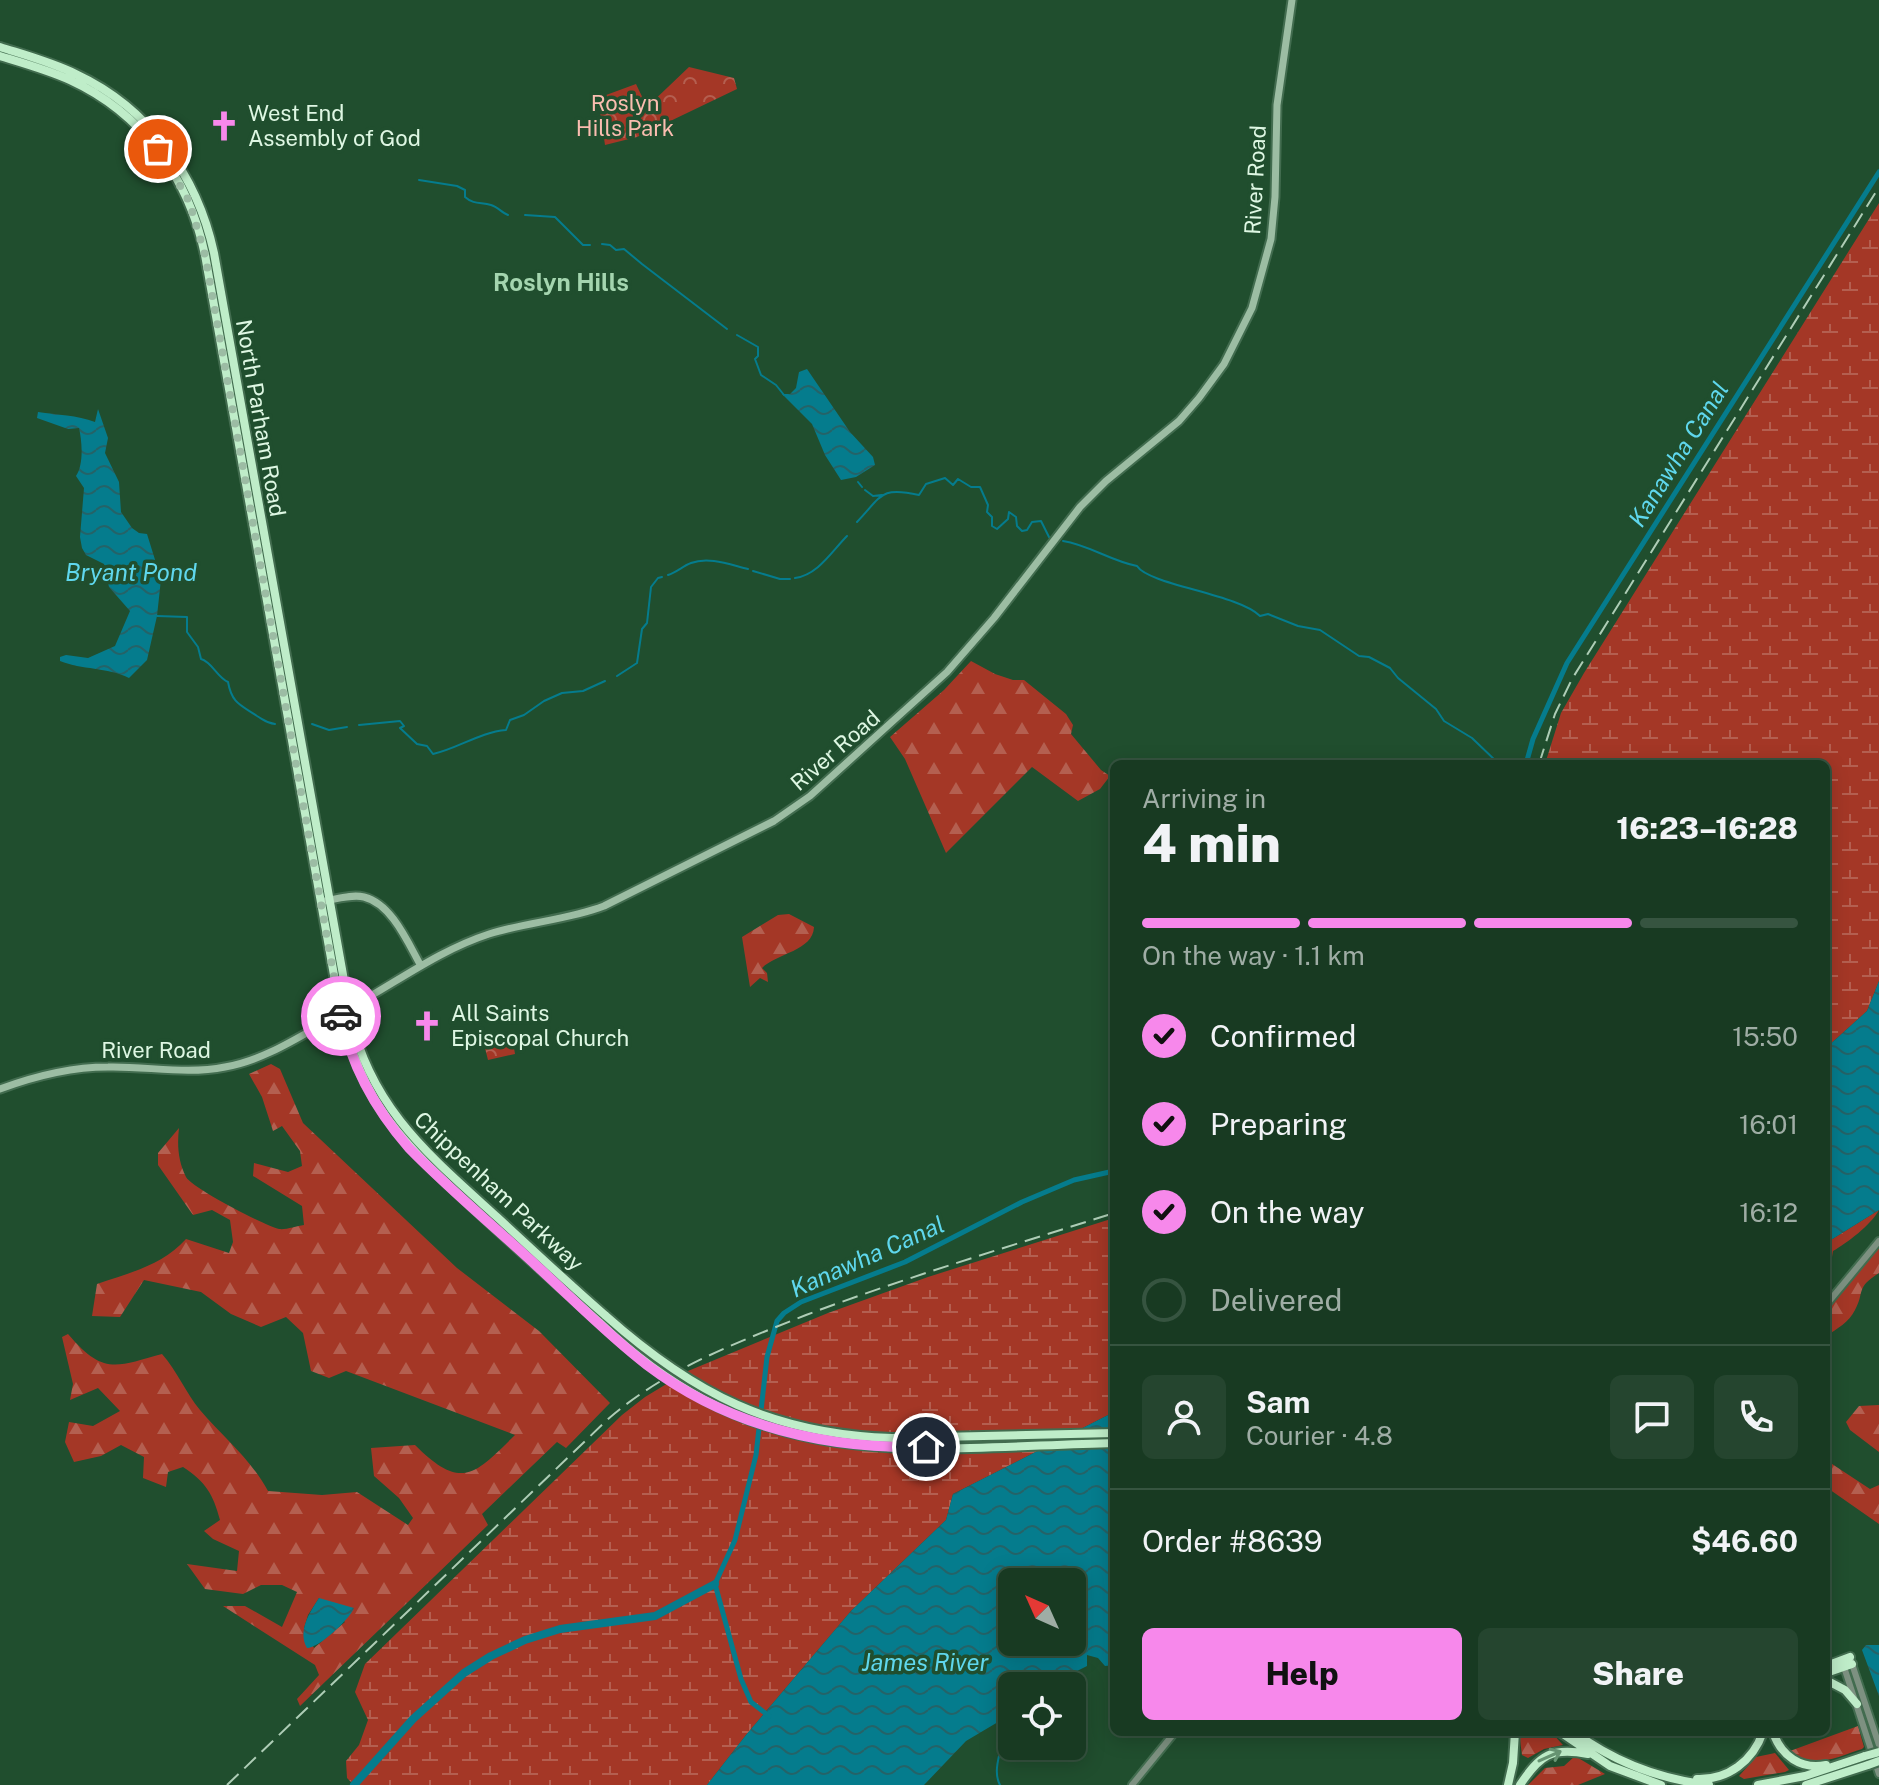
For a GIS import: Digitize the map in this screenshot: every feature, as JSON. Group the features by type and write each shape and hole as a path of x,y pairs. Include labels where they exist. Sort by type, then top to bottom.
{"highway":[{"name":"North Parham Road","path":"0,47 75,73 128,106 154,131 175,159 203,213 214,253 325,901"},
{"name":"North Parham Road","path":"0,56 72,81 123,113 158,149 175,174 192,209 205,255 325,901"},
{"name":"Chippenham Parkway","path":"325,901 355,1035 386,1104 429,1155 603,1320"},
{"path":"603,1320 699,1387 749,1411 802,1427 844,1435 892,1438 1110,1433"},
{"path":"603,1320 644,1362 697,1397 759,1425 810,1439 886,1448 1110,1443"},
{"path":"1830,1665 1847,1662"},
{"path":"1830,1671 1847,1662"},
{"path":"1830,1682 1845,1690 1857,1704"},
{"path":"1508,1785 1515,1736"},
{"path":"1565,1736 1591,1755 1626,1773 1661,1785"},
{"path":"1580,1736 1620,1761 1657,1775 1709,1785"},
{"path":"1657,1775 1702,1779 1728,1773 1750,1757 1761,1736"},
{"path":"1775,1736 1783,1751 1799,1764 1820,1767 1855,1760 1879,1761"},
{"path":"1520,1785 1536,1763 1551,1753 1567,1750 1591,1755"},
{"path":"1806,1785 1867,1761 1879,1752"},
{"path":"1758,1785 1805,1776 1855,1760"}],"main road":[{"name":"River Road","path":"0,1089 36,1077 80,1069 105,1066 186,1071 222,1068 266,1055 465,943 491,933 604,906 747,835 796,807 949,670 994,618 1080,507 1190,409 1214,379 1240,336 1266,266 1275,208 1277,105 1292,0"},
{"path":"325,901 357,896 375,903 394,922 421,966"}],"street":[{"path":"1830,1300 1879,1241"},
{"path":"1847,1662 1879,1774"},
{"path":"1847,1662 1879,1745"},
{"path":"1132,1785 1172,1736"}],"green space":[{"name":"Roslyn Hills Park","path":"689,67 734,78 737,89 637,137 605,145 598,98 636,84 647,107"},
{"path":"1879,203 1879,981 1867,1011 1830,1044 1830,760 1546,760 1561,713"},
{"path":"971,661 995,674 1024,680 1066,714 1073,725 1071,734 1101,770 1110,776 1100,789 1078,801 1032,767 946,853 905,759 890,737 944,690"},
{"path":"789,914 814,927 812,935 801,947 762,968 767,973 768,982 760,978 750,987 742,937 778,915"},
{"path":"506,1037 515,1054 488,1060 484,1044"},
{"path":"271,1064 280,1069 303,1123 457,1268 539,1331 610,1403 566,1448 557,1442 482,1514 488,1525 300,1706 297,1699 319,1675 315,1665 223,1606 245,1606 282,1627 297,1592 282,1585 261,1585 243,1594 205,1589 187,1564 237,1571 239,1551 213,1539 204,1531 220,1520 203,1484 183,1467 168,1472 166,1487 143,1478 144,1457 121,1445 101,1456 74,1462 65,1442 69,1422 93,1426 120,1411 98,1388 70,1400 73,1384 62,1337 68,1334 91,1356 110,1364 162,1354 200,1410 245,1458 268,1491 322,1495 357,1492 408,1525 413,1518 399,1498 374,1476 371,1448 415,1445 431,1460 457,1473 478,1468 515,1435 346,1371 329,1378 311,1371 303,1333 286,1317 261,1327 231,1314 201,1292 144,1280 120,1317 92,1316 97,1284 156,1262 186,1239 229,1253 233,1242 230,1220 212,1210 193,1215 158,1165 158,1153 179,1128 180,1159 191,1182 271,1226 282,1229 304,1225 302,1206 253,1176 254,1163 288,1172 302,1166 300,1151 282,1126 273,1131 262,1097 249,1074","holes":["319,1598 345,1622 314,1648 304,1628"]},
{"path":"1879,1210 1865,1227 1833,1251 1830,1263 1830,1241"},
{"path":"1110,1219 1110,1414 953,1494 946,1520 851,1611 707,1785 354,1785 347,1778 346,1761 359,1745 368,1720 355,1692 365,1664 622,1415 688,1371 828,1313 928,1277"},
{"path":"1879,1246 1879,1273 1863,1287 1858,1304 1849,1318 1830,1333 1830,1307"},
{"path":"1879,1405 1879,1452 1850,1430 1846,1422 1859,1406"},
{"path":"1830,1463 1870,1489 1879,1485 1879,1524 1830,1490"},
{"path":"1858,1726 1862,1749 1815,1761 1806,1761 1790,1751"},
{"path":"1520,1736 1555,1736 1563,1745 1544,1749 1528,1758 1522,1755"},
{"path":"1775,1753 1789,1770 1744,1779 1739,1776 1756,1757"},
{"path":"1575,1756 1605,1774 1578,1785 1528,1785 1545,1768 1564,1766"}],"water":[{"path":"807,369 850,432 873,457 875,465 856,477 841,480 825,455 812,424 782,394 790,394 796,388 799,372"},
{"name":"Bryant Pond","path":"98,409 108,438 105,453 119,482 121,512 132,528 147,534 161,579 147,660 129,678 60,661 60,657 66,655 88,658 115,646 130,611 109,587 104,564 86,555 82,548 84,488 76,476 81,459 79,428 68,429 37,418 38,412 95,422"},
{"path":"1879,981 1879,1210 1830,1241 1830,1044 1867,1011"},
{"name":"James River","path":"1110,1414 1110,1665 1105,1666 1098,1658 1087,1655 1087,1666 1077,1671 998,1672 998,1722 966,1741 924,1785 707,1785 851,1611 946,1520 953,1494"},
{"path":"319,1598 354,1608 333,1632 307,1648 304,1628"},
{"path":"1866,1645 1879,1645 1879,1696 1862,1650"}],"waterway":[{"name":"Kanawha Canal","path":"1527,760 1533,739 1567,663 1879,172"},
{"path":"419,180 457,186 465,190 468,200 493,206 508,215"},
{"path":"525,215 555,217 583,245 590,245"},
{"path":"602,244 616,250 624,249 727,329"},
{"path":"737,335 758,347 755,359 761,375 784,395"},
{"path":"857,522 883,495 896,492 919,495 926,484 945,478 953,485 958,479 971,487 980,487 988,505 987,512 992,517 992,526 997,529 1008,519 1009,512 1016,517 1017,526 1022,531 1027,530 1032,522 1041,521 1049,537"},
{"path":"858,482 862,487"},
{"path":"865,490 873,496 882,495"},
{"path":"795,578 818,567 847,536"},
{"path":"1063,541 1137,566 1158,579 1249,608 1260,616 1268,614 1298,626 1320,630 1359,656 1369,657 1390,668 1436,709 1444,721 1472,738 1495,760"},
{"path":"668,575 691,563 705,560 748,569"},
{"path":"753,571 790,579"},
{"path":"617,676 637,663 642,629 647,623 651,587 662,577"},
{"path":"157,616 187,617 187,632 198,647 201,659 228,682 238,703 275,724"},
{"path":"359,725 400,721 404,726 400,728 417,744 427,746 433,754 506,730 510,720 524,715 544,701 562,693 583,691 605,681"},
{"path":"312,724 329,730 347,727"},
{"name":"Kanawha Canal","path":"769,1716 751,1702 741,1679 715,1584 735,1540 756,1455 767,1357 777,1321 801,1302 905,1262 1022,1202 1074,1180 1110,1172"},
{"path":"354,1785 413,1719 464,1673 491,1656 525,1640 560,1629 655,1616 715,1584"},
{"path":"998,1760 997,1778 1000,1785"}],"railway":[{"path":"1540,760 1555,714 1572,679 1879,187"},
{"path":"227,1785 607,1420 653,1386 702,1359 806,1315 1110,1214"}],"way so far":[{"path":"158,149 189,201 205,255 341,1016"}],"place":[{"name":"West End Assembly of God","path":"224,126"},
{"name":"All Saints Episcopal Church","path":"427,1026"}],"district":[{"name":"Roslyn Hills","path":"561,282"}],"route":[{"path":"341,1016 366,1087 388,1123 409,1148 654,1370 725,1411 792,1435 852,1446 926,1447"}]}
